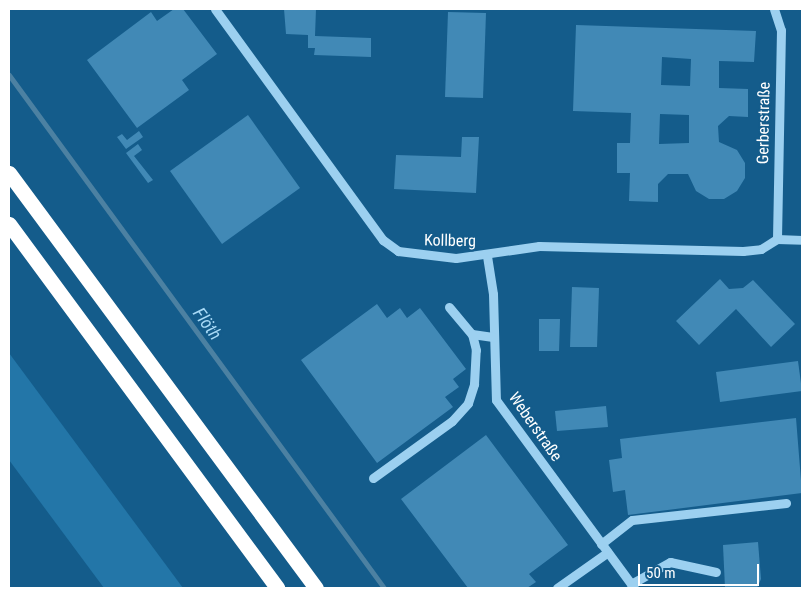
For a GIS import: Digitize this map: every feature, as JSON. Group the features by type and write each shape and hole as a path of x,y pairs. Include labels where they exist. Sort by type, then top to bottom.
{"highway":[{"path":"9,173 316,588"},
{"path":"9,224 277,588"}],"street":[{"name":"Kollberg","path":"215,9 383,240 398,251 417,255 456,258 487,256 539,246 743,251 761,249 777,239 802,240"},
{"name":"Gerberstraße","path":"774,9 781,30 777,239"},
{"name":"Weberstraße","path":"487,256 493,294 496,400 633,586"},
{"path":"373,478 452,421 468,403 474,384 476,350 472,334 449,307"},
{"path":"472,334 494,338"},
{"path":"601,544 632,520 786,504"},
{"path":"556,588 608,552"},
{"path":"633,586 670,562 716,572"}],"shaded area":[{"path":"9,353 183,588 104,588 9,460"}],"building":[{"path":"174,9 183,9 217,54 182,80 189,90 137,128 87,60 151,12 157,21"},
{"path":"284,9 316,9 315,36 371,38 371,57 314,55 315,48 308,48 308,35 286,34"},
{"path":"448,12 486,13 483,98 445,97"},
{"path":"576,25 756,31 754,62 719,61 719,88 748,89 748,117 729,116 718,126 719,142 737,150 745,163 745,178 737,191 724,199 709,199 696,191 688,174 668,174 658,184 658,202 629,201 630,173 617,173 617,143 630,143 631,113 573,111","holes":["662,57 691,59 690,86 661,85","660,114 689,115 689,143 659,144"]},
{"path":"248,115 300,188 222,244 170,171"},
{"path":"139,131 143,137 126,149 117,137 122,134 127,140"},
{"path":"462,137 479,137 476,193 394,189 396,155 461,157"},
{"path":"138,144 142,150 134,156 153,180 148,183 126,153"},
{"path":"720,279 729,289 743,288 753,280 795,324 771,347 736,309 699,345 676,321"},
{"path":"572,287 599,288 597,347 570,347"},
{"path":"377,304 387,318 400,308 407,318 420,308 466,369 453,379 459,387 445,397 453,407 377,463 301,360"},
{"path":"539,319 560,319 559,351 539,351"},
{"path":"798,361 802,391 720,402 716,372"},
{"path":"606,406 608,427 557,431 555,411"},
{"path":"796,418 802,493 628,515 625,490 613,492 609,460 622,458 620,439"},
{"path":"486,435 568,545 529,574 536,582 527,588 468,588 401,499"},
{"path":"758,542 761,579 757,588 725,588 723,545"}],"waterway":[{"name":"Flöth","path":"9,75 384,588"}]}
